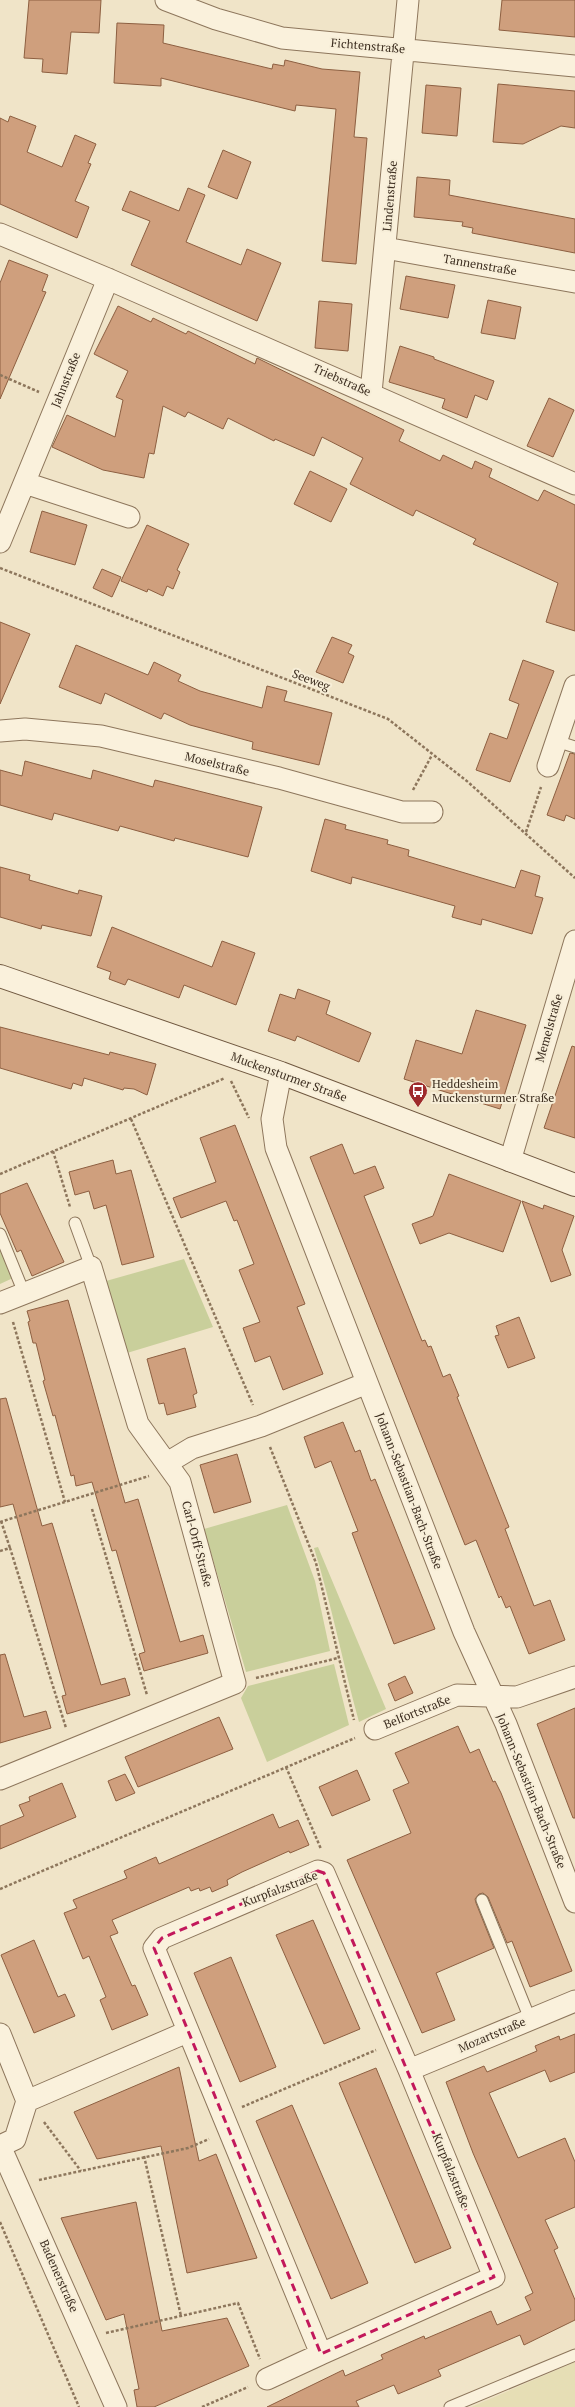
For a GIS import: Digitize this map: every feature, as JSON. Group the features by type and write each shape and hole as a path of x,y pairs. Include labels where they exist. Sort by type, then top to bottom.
{"main road":[{"name":"Muckensturmer Straße","path":"0,976 281,1073 575,1185"}],"street":[{"name":"Fichtenstraße","path":"166,0 216,19 282,38 575,66"},
{"name":"Lindenstraße","path":"371,393 408,0"},
{"name":"Triebstraße","path":"0,234 371,393 575,484"},
{"name":"Tannenstraße","path":"385,248 575,282"},
{"name":"Jahnstraße","path":"0,542 25,483 57,400 108,279"},
{"path":"25,483 129,517"},
{"path":"548,766 566,744 575,686"},
{"name":"Moselstraße","path":"0,731 25,729 101,736 279,778 402,812 432,812"},
{"name":"Memelstraße","path":"510,1161 575,941"},
{"name":"Johann-Sebastian-Bach-Straße","path":"281,1073 272,1119 276,1148 476,1662 506,1724 575,1902"},
{"path":"10,1299 91,1267"},
{"name":"Carl-Orff-Straße","path":"91,1267 138,1424 180,1482 235,1683"},
{"path":"167,1463 192,1448 261,1426 367,1383"},
{"name":"Belfortstraße","path":"375,1729 457,1695 517,1697 575,1677"},
{"path":"0,1779 235,1683"},
{"name":"Kurpfalzstraße","path":"267,2379 494,2277 409,2070 324,1873 318,1872 162,1938 154,1948 187,2032 321,2354"},
{"name":"Mozartstraße","path":"409,2070 575,2001"},
{"path":"27,2100 187,2032"},
{"path":"0,2034 27,2100 15,2139 0,2146"},
{"name":"Badenerstraße","path":"0,2146 116,2407"}],"lane":[{"path":"75,1223 91,1267"},
{"path":"0,1234 10,1299"},
{"path":"482,1900 530,2019"},
{"path":"450,2407 575,2355"}],"path":[{"path":"0,375 57,400"},
{"name":"Seeweg","path":"0,568 388,720 468,782 526,832 575,878"},
{"path":"402,812 432,755"},
{"path":"526,832 548,766"},
{"path":"0,1174 229,1076 236,1057"},
{"path":"53,1151 75,1223"},
{"path":"10,1299 65,1502"},
{"path":"73,1749 10,1548 0,1522 146,1479 167,1463"},
{"path":"92,1509 154,1716"},
{"path":"0,1551 10,1548"},
{"path":"235,1683 338,1658"},
{"path":"0,1889 375,1729"},
{"path":"286,1767 320,1847 324,1873"},
{"path":"17,2184 144,2156 188,2148 225,2123 396,2041"},
{"path":"27,2100 81,2171"},
{"path":"144,2156 181,2316"},
{"path":"0,2222 79,2407"},
{"path":"87,2340 113,2331 238,2303 267,2379 202,2407"}],"highlighted area":[{"path":"318,1871 324,1873 494,2277 321,2354 154,1948 162,1938"}],"shaded area":[{"path":"575,2362 575,2407 471,2407"}],"green space":[{"path":"0,1249 13,1278 0,1284"},
{"path":"184,1259 213,1327 127,1353 106,1281"},
{"path":"287,1505 315,1581 330,1651 246,1672 204,1529"},
{"path":"318,1547 386,1709 359,1722 314,1548"},
{"path":"334,1664 349,1725 267,1762 241,1698 248,1686"}],"building":[{"path":"29,0 101,0 99,33 71,32 67,74 42,72 43,59 24,58"},
{"path":"502,0 575,0 575,37 499,30"},
{"path":"117,23 164,25 163,43 272,69 273,64 284,66 285,60 322,69 360,72 354,137 367,138 356,264 322,261 336,109 296,105 295,111 161,78 161,86 114,83"},
{"path":"498,84 575,91 575,128 561,126 523,144 493,142"},
{"path":"426,85 461,88 457,136 422,133"},
{"path":"10,116 36,126 27,152 62,167 75,135 96,144 88,163 91,164 75,201 89,207 77,238 0,204 0,118 8,122"},
{"path":"223,150 251,162 237,199 208,187"},
{"path":"417,177 450,180 449,195 575,219 575,253 472,233 473,228 462,226 463,222 414,217"},
{"path":"188,188 205,195 186,242 241,265 247,249 281,263 257,321 131,265 150,221 122,210 130,191 179,211"},
{"path":"9,260 48,275 42,291 46,292 0,399 0,283"},
{"path":"406,276 455,285 448,318 400,309"},
{"path":"488,300 521,307 515,339 481,333"},
{"path":"319,301 352,304 348,351 315,348"},
{"path":"118,306 151,322 153,318 186,334 188,331 255,364 257,358 404,430 399,441 440,461 443,455 472,469 475,461 492,469 489,477 538,501 544,490 575,505 575,631 546,622 558,583 473,544 476,539 416,510 413,516 350,484 363,458 322,437 314,456 275,439 274,441 228,418 223,429 188,412 185,417 163,406 154,454 149,453 144,478 103,470 52,447 67,415 115,437 123,400 116,397 128,371 94,354"},
{"path":"400,346 434,357 434,359 494,381 487,400 475,395 467,418 442,408 445,399 389,382"},
{"path":"549,398 574,410 553,457 527,446"},
{"path":"310,471 347,489 331,522 294,504"},
{"path":"42,511 87,525 75,565 30,552"},
{"path":"147,525 189,544 177,570 180,572 173,589 167,586 163,596 148,589 147,592 121,581"},
{"path":"102,569 121,577 112,597 93,588"},
{"path":"0,622 30,634 0,704"},
{"path":"332,637 352,645 348,653 354,656 343,683 316,672"},
{"path":"76,645 148,675 154,662 181,675 178,681 200,691 262,708 267,686 287,691 284,701 332,713 319,765 252,749 253,742 190,725 164,713 161,719 105,693 101,704 59,687"},
{"path":"523,660 554,671 510,782 476,770 490,733 507,739 519,704 509,700"},
{"path":"570,753 575,754 575,819 566,815 564,821 547,815"},
{"path":"25,761 91,779 93,770 153,787 155,780 262,807 248,857 175,838 174,841 120,826 118,831 54,813 52,820 0,805 0,770 22,776"},
{"path":"325,819 346,825 345,829 388,840 387,844 409,850 408,856 515,888 521,870 540,876 535,896 543,898 532,934 482,919 481,925 452,917 455,906 352,877 351,884 311,871"},
{"path":"0,867 30,875 29,880 78,894 79,890 102,896 91,936 42,925 41,929 0,917"},
{"path":"112,927 212,967 222,941 255,953 236,1005 184,985 179,998 128,979 125,985 109,979 111,972 97,967"},
{"path":"298,989 330,1001 326,1014 371,1033 359,1062 297,1036 295,1041 268,1031 280,994 295,999"},
{"path":"476,1010 526,1025 500,1109 404,1079 416,1040 462,1054"},
{"path":"0,1027 109,1055 110,1052 156,1064 147,1095 134,1089 124,1088 123,1090 84,1078 82,1086 73,1083 71,1089 0,1068"},
{"path":"572,1046 575,1047 575,1138 544,1128"},
{"path":"235,1125 305,1304 297,1307 323,1374 283,1390 270,1356 255,1362 243,1328 260,1322 239,1270 254,1264 237,1220 234,1221 226,1201 181,1218 173,1198 216,1182 200,1138"},
{"path":"342,1144 354,1174 375,1166 384,1188 364,1196 422,1341 425,1340 428,1347 431,1346 443,1377 450,1374 459,1396 457,1397 509,1527 505,1529 534,1606 550,1600 565,1640 529,1654 510,1606 506,1608 501,1596 499,1598 476,1540 465,1545 310,1157"},
{"path":"113,1160 116,1174 131,1170 154,1257 122,1265 106,1205 94,1209 89,1191 75,1195 69,1172"},
{"path":"449,1174 521,1201 503,1252 449,1233 420,1244 412,1224 433,1216"},
{"path":"27,1183 64,1262 32,1276 21,1250 17,1252 0,1213 0,1194"},
{"path":"522,1201 543,1209 544,1205 574,1216 562,1250 571,1275 551,1282"},
{"path":"68,1300 125,1503 138,1499 180,1642 203,1635 208,1653 144,1671 139,1654 145,1652 116,1550 112,1551 92,1482 76,1486 74,1475 71,1476 55,1415 53,1416 43,1381 45,1380 36,1343 33,1343 28,1322 30,1321 27,1311"},
{"path":"519,1317 535,1358 508,1368 495,1336 499,1335 496,1326"},
{"path":"185,1348 197,1393 193,1395 196,1407 167,1415 164,1403 159,1404 147,1359"},
{"path":"6,1398 42,1526 52,1523 101,1685 125,1678 130,1695 67,1714 62,1696 66,1695 13,1504 0,1507 0,1399"},
{"path":"343,1422 355,1452 360,1450 371,1481 375,1479 435,1629 394,1644 352,1533 358,1531 331,1461 315,1468 304,1437"},
{"path":"237,1454 251,1502 214,1513 200,1465"},
{"path":"5,1654 24,1717 46,1711 51,1728 0,1743 0,1655"},
{"path":"405,1676 413,1693 395,1701 388,1684"},
{"path":"575,1708 575,1818 573,1818 537,1724"},
{"path":"219,1717 233,1749 138,1787 125,1757"},
{"path":"458,1726 470,1753 479,1749 493,1782 495,1781 501,1793 572,1971 530,1987 512,1941 507,1943 488,1897 483,1893 479,1894 475,1899 476,1903 494,1948 436,1973 455,2020 422,2033 347,1860 411,1833 393,1790 409,1783 395,1753"},
{"path":"357,1770 370,1800 332,1816 319,1787"},
{"path":"125,1774 135,1793 116,1801 108,1781"},
{"path":"62,1783 76,1817 0,1849 0,1826 24,1816 19,1805 30,1801 29,1797"},
{"path":"273,1814 279,1828 298,1820 309,1845 290,1853 289,1851 242,1872 227,1880 228,1885 212,1892 210,1887 200,1891 199,1888 191,1891 189,1887 112,1920 118,1933 110,1936 132,1986 135,1985 148,2015 112,2030 100,2000 106,1997 89,1956 83,1959 64,1913 77,1908 73,1900 127,1878 124,1871 156,1857 159,1864"},
{"path":"313,1920 360,2029 324,2044 276,1935"},
{"path":"34,1940 58,1997 65,1994 75,2016 34,2033 1,1955"},
{"path":"231,1957 276,2067 240,2082 194,1973"},
{"path":"575,2034 575,2072 550,2082 545,2070 489,2093 518,2158 565,2138 575,2162 575,2207 545,2220 558,2248 554,2250 575,2300 575,2320 524,2345 520,2335 438,2370 441,2376 398,2394 394,2385 356,2401 359,2407 267,2407 343,2370 345,2376 383,2359 381,2355 424,2336 425,2339 491,2311 497,2325 531,2310 525,2297 533,2293 473,2153 446,2082 484,2066 487,2072 537,2051 535,2046 559,2036 560,2040"},
{"path":"179,2067 199,2161 216,2154 257,2258 187,2273 161,2146 97,2159 74,2112"},
{"path":"376,2068 451,2248 415,2263 339,2083"},
{"path":"292,2105 368,2283 331,2299 256,2121"},
{"path":"136,2202 162,2331 227,2318 249,2366 154,2407 137,2407 134,2390 139,2389 124,2314 106,2320 61,2218"}],"place":[{"name":"Heddesheim Muckensturmer Straße","path":"418,1108"}]}
